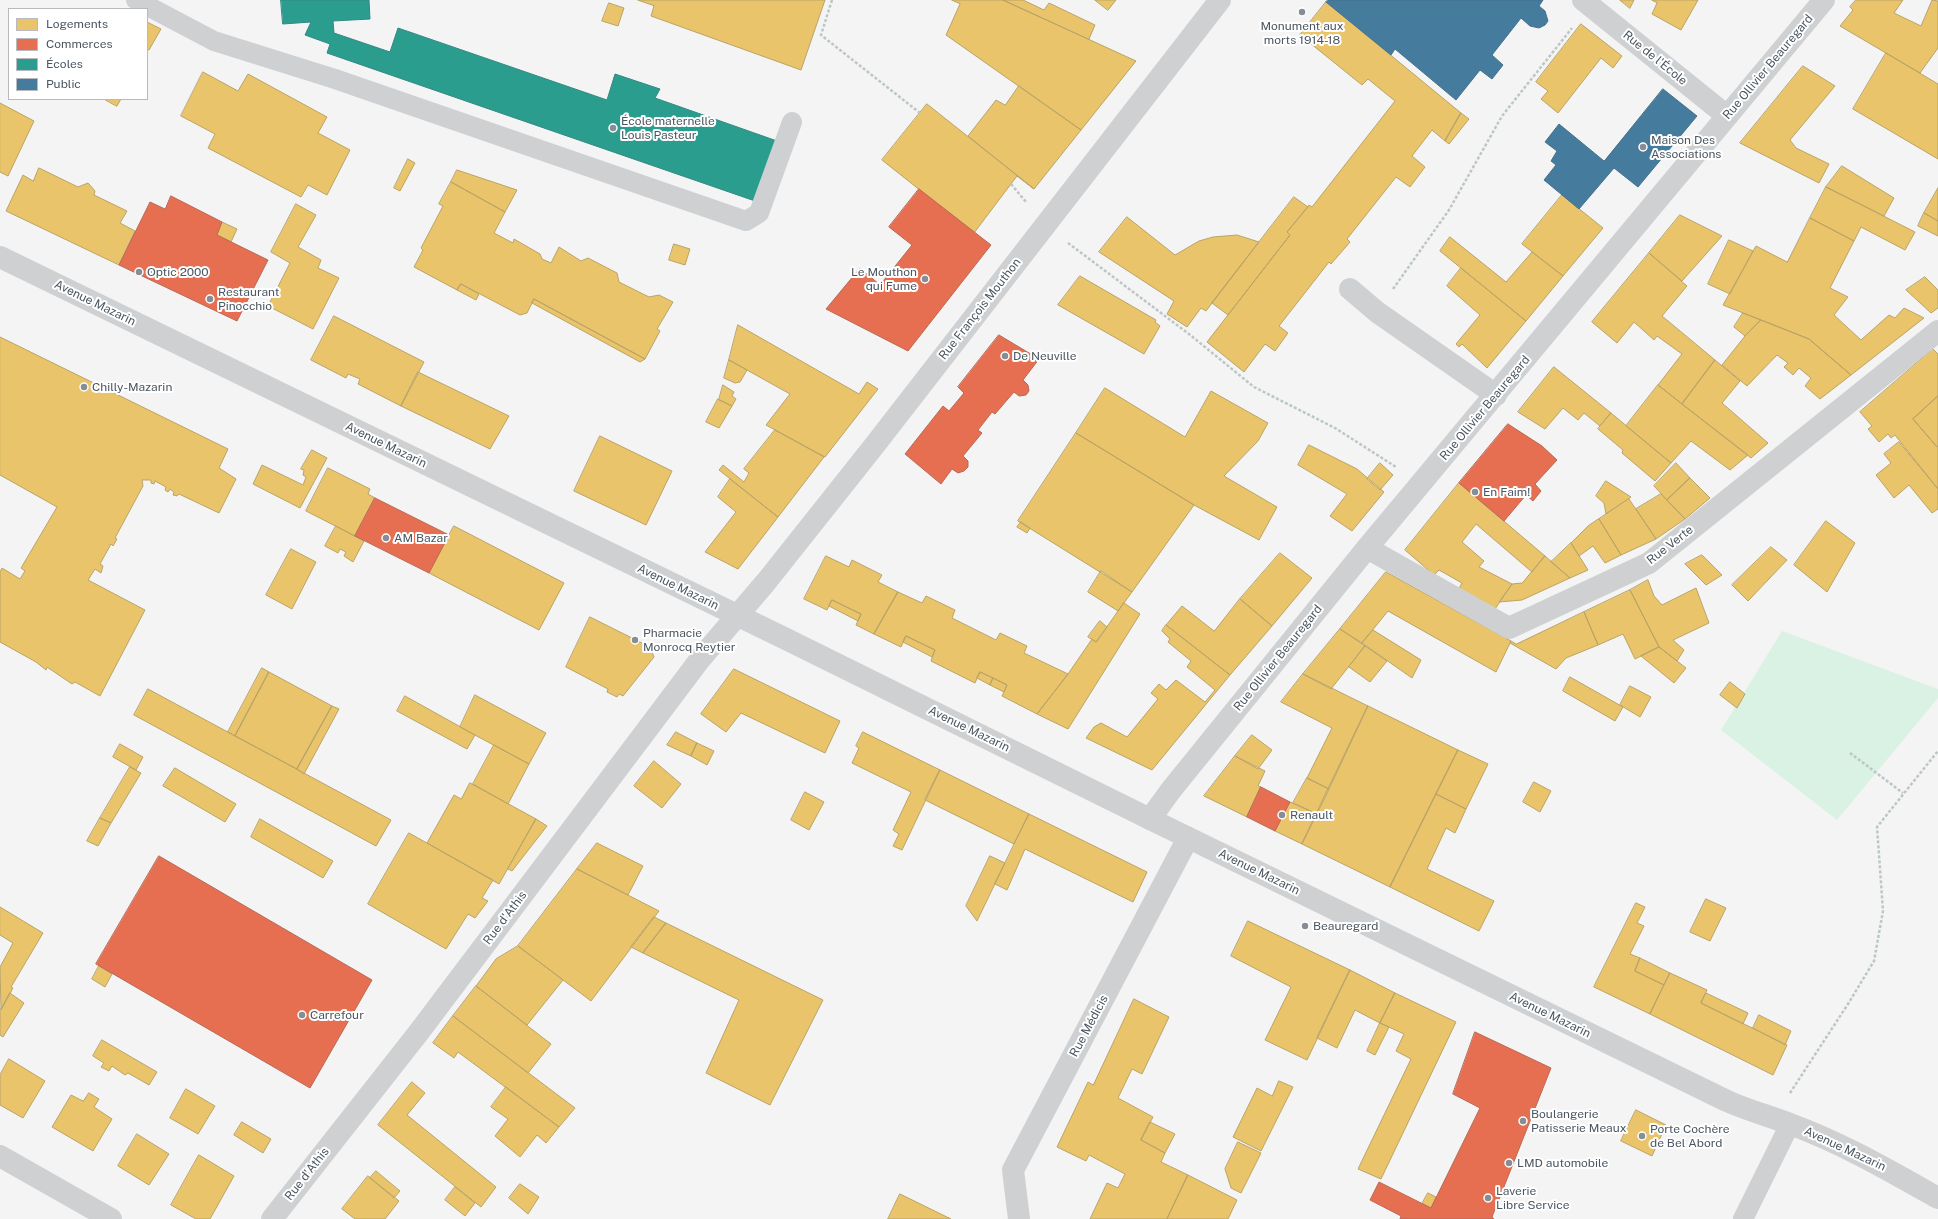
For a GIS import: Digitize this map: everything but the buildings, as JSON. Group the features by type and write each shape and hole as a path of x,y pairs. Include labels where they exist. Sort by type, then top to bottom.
{"street":[{"name":"Rue François Mouthon","path":"737,615 766,582 864,459 1220,0"},
{"name":"Rue Ollivier Beauregard","path":"1150,819 1171,790 1368,548 1824,0"},
{"name":"Rue de l'École","path":"1587,3 1728,116"},
{"name":"Avenue Mazarin","path":"0,257 737,615 1188,838 1732,1103 1782,1121 1862,1154 1938,1198"},
{"path":"1350,290 1377,312 1496,395"},
{"name":"Rue Verte","path":"1368,548 1509,628 1648,563 1938,331"},
{"name":"Rue d'Athis","path":"272,1219 419,1032 701,658 737,615"},
{"name":"Rue Médicis","path":"1019,1219 1013,1170 1188,838"},
{"path":"0,1156 111,1219"}],"lane":[{"path":"136,0 214,41 335,79 746,221 759,213 792,122"},
{"path":"1749,1217 1782,1121"}],"path":[{"path":"832,0 820,35 920,113"},
{"path":"1377,312 1449,210 1502,116 1587,3"},
{"path":"1045,226 1189,334 1254,388 1335,428 1422,484"},
{"path":"1782,1121 1874,961 1883,912 1877,827 1938,751"},
{"path":"1850,753 1903,794"}],"green space":[{"path":"1782,631 1938,689 1938,698 1837,820 1721,730"}],"place":[{"name":"Monument aux morts 1914-18","path":"1302,12"},
{"name":"École maternelle Louis Pasteur","path":"613,128"},
{"name":"Maison Des Associations","path":"1643,147"},
{"name":"Optic 2000","path":"139,272"},
{"name":"Le Mouthon qui Fume","path":"925,279"},
{"name":"Restaurant Pinocchio","path":"210,299"},
{"name":"De Neuville","path":"1005,356"},
{"name":"Chilly-Mazarin","path":"84,387"},
{"name":"En Faim!","path":"1475,492"},
{"name":"AM Bazar","path":"386,538"},
{"name":"Pharmacie Monrocq Reytier","path":"635,640"},
{"name":"Renault","path":"1282,815"},
{"name":"Beauregard","path":"1305,926"},
{"name":"Carrefour","path":"302,1015"},
{"name":"Boulangerie Patisserie Meaux","path":"1523,1121"},
{"name":"Porte Cochère de Bel Abord","path":"1642,1136"},
{"name":"LMD automobile","path":"1509,1163"},
{"name":"Laverie Libre Service","path":"1488,1198"}]}
